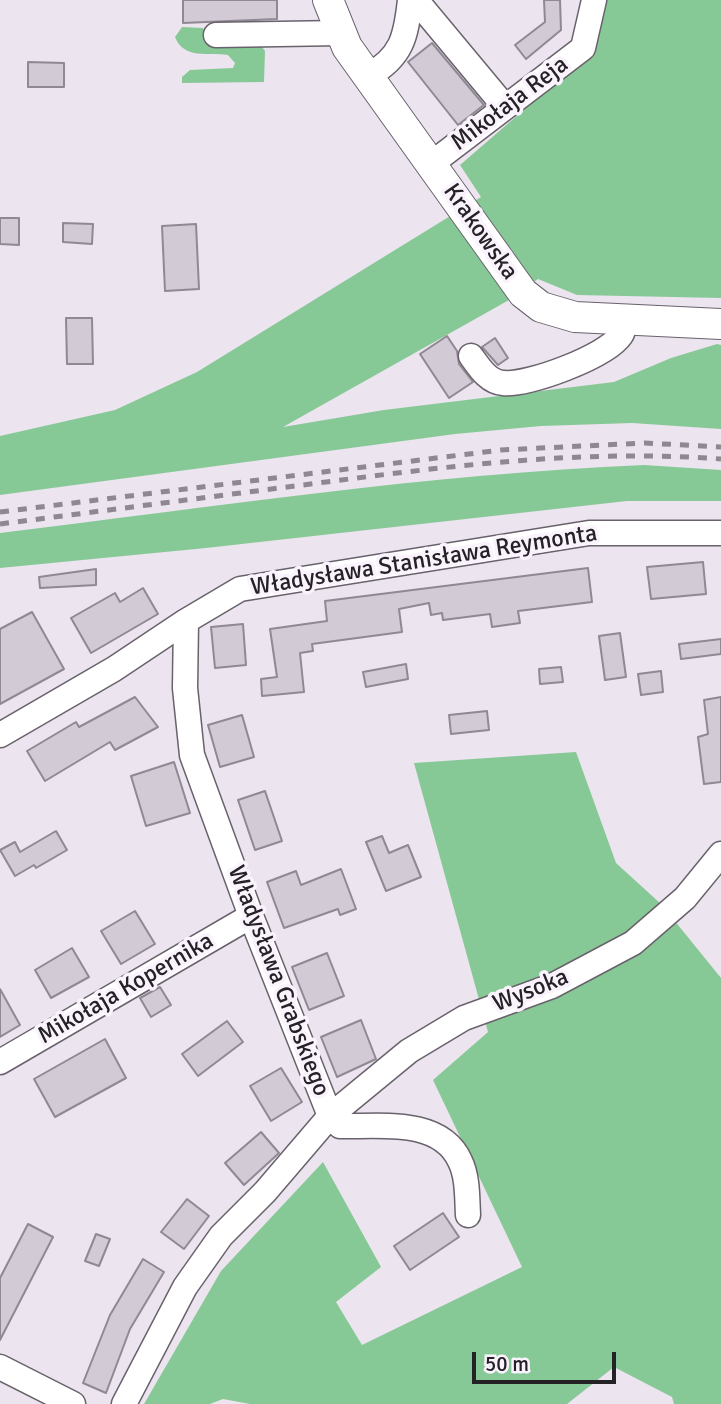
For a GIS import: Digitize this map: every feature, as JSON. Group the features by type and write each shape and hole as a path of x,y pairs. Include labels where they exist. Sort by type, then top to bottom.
{"main road":[{"name":"Krakowska","path":"328,0 347,47 523,292 541,307 575,317 721,324"}],"street":[{"path":"368,76 391,61 401,46 410,0"},
{"path":"416,0 506,107"},
{"name":"Mikołaja Reja","path":"436,171 506,107 583,48 594,0"},
{"path":"216,35 341,33"},
{"path":"471,356 489,378 502,383 533,379 569,367 612,344 622,334 625,320"},
{"name":"Władysława Stanisława Reymonta","path":"0,735 123,664 186,621 240,589 589,533 721,533"},
{"name":"Władysława Grabskiego","path":"124,1404 185,1287 221,1236 265,1192 330,1115 251,916 192,755 185,688 186,621"},
{"name":"Wysoka","path":"330,1115 409,1051 464,1018 552,986 633,943 685,898 721,854"},
{"name":"Mikołaja Kopernika","path":"0,1062 251,916"},
{"path":"330,1115 340,1126 401,1125 428,1132 447,1143 460,1160 466,1182 468,1215"},
{"path":"0,1367 73,1404"}],"green space":[{"path":"602,0 721,0 721,298 577,295 538,279 509,300 283,427 384,410 614,382 671,358 717,344 721,345 721,429 632,423 541,426 455,434 0,495 0,436 115,410 197,372 481,197 460,165 592,51"},
{"path":"182,27 203,28 206,36 262,47 265,51 264,82 182,83 182,77 190,70 233,68 235,63 228,55 198,54 184,49 175,37"},
{"path":"644,465 721,470 721,501 627,501 0,568 0,533 402,484 563,469"},
{"path":"576,752 616,863 661,904 721,978 721,1404 674,1404 672,1397 614,1367 567,1404 250,1404 223,1399 210,1404 144,1404 221,1271 323,1162 381,1267 336,1302 362,1345 522,1267 433,1080 488,1032 414,763"}],"building":[{"path":"183,0 277,0 277,19 183,23"},
{"path":"544,0 560,0 561,30 526,59 515,45 545,22"},
{"path":"432,43 484,105 458,125 408,62"},
{"path":"28,62 64,63 64,87 28,87"},
{"path":"0,218 19,218 19,245 0,244"},
{"path":"63,223 93,224 92,244 63,242"},
{"path":"196,224 199,289 165,291 162,226"},
{"path":"66,318 92,318 93,364 67,364"},
{"path":"447,336 457,351 459,364 473,382 449,398 420,354"},
{"path":"495,338 508,358 498,365 482,347"},
{"path":"703,562 706,594 651,599 647,567"},
{"path":"588,568 592,602 518,611 520,623 492,627 490,614 443,620 442,613 431,615 429,603 399,609 402,632 312,644 313,651 300,653 304,692 262,696 261,679 277,677 270,629 327,621 325,601"},
{"path":"96,569 96,585 40,588 39,577"},
{"path":"143,588 158,614 91,653 71,618 115,593 120,602"},
{"path":"32,612 64,669 0,704 0,629"},
{"path":"243,624 246,665 215,668 211,627"},
{"path":"620,633 626,677 605,680 599,636"},
{"path":"721,639 721,654 681,659 679,644"},
{"path":"406,664 408,679 366,687 363,672"},
{"path":"561,667 563,682 540,684 539,669"},
{"path":"661,671 663,692 641,695 638,674"},
{"path":"135,697 158,727 115,750 110,742 45,781 27,751 76,722 79,727"},
{"path":"721,697 721,782 704,784 698,737 708,734 704,700"},
{"path":"487,711 489,730 451,734 449,715"},
{"path":"242,715 254,757 220,767 208,725"},
{"path":"174,762 190,813 146,826 131,776"},
{"path":"265,791 282,841 255,850 238,800"},
{"path":"56,831 67,850 36,868 34,865 15,876 0,850 15,842 20,852"},
{"path":"382,836 389,853 408,845 421,877 386,891 366,842"},
{"path":"341,869 356,909 340,915 338,909 284,928 267,882 296,871 301,885"},
{"path":"135,911 155,944 121,964 101,931"},
{"path":"72,948 89,977 51,998 35,970"},
{"path":"327,953 344,996 309,1010 292,967"},
{"path":"160,987 171,1005 151,1017 140,998"},
{"path":"0,989 20,1025 0,1037"},
{"path":"361,1020 376,1059 337,1077 321,1037"},
{"path":"227,1021 243,1042 198,1076 182,1054"},
{"path":"105,1039 126,1078 55,1117 34,1079"},
{"path":"281,1068 302,1102 271,1121 250,1086"},
{"path":"261,1132 279,1153 244,1185 225,1163"},
{"path":"187,1199 209,1216 184,1249 161,1232"},
{"path":"443,1213 459,1237 410,1270 394,1246"},
{"path":"28,1224 53,1237 0,1340 0,1278"},
{"path":"96,1234 110,1239 99,1266 85,1261"},
{"path":"143,1259 164,1272 130,1329 106,1393 83,1383 110,1315"}],"railway":[{"path":"0,512 501,450 645,443 721,447"},
{"path":"0,524 523,460 622,456 721,459"}]}
